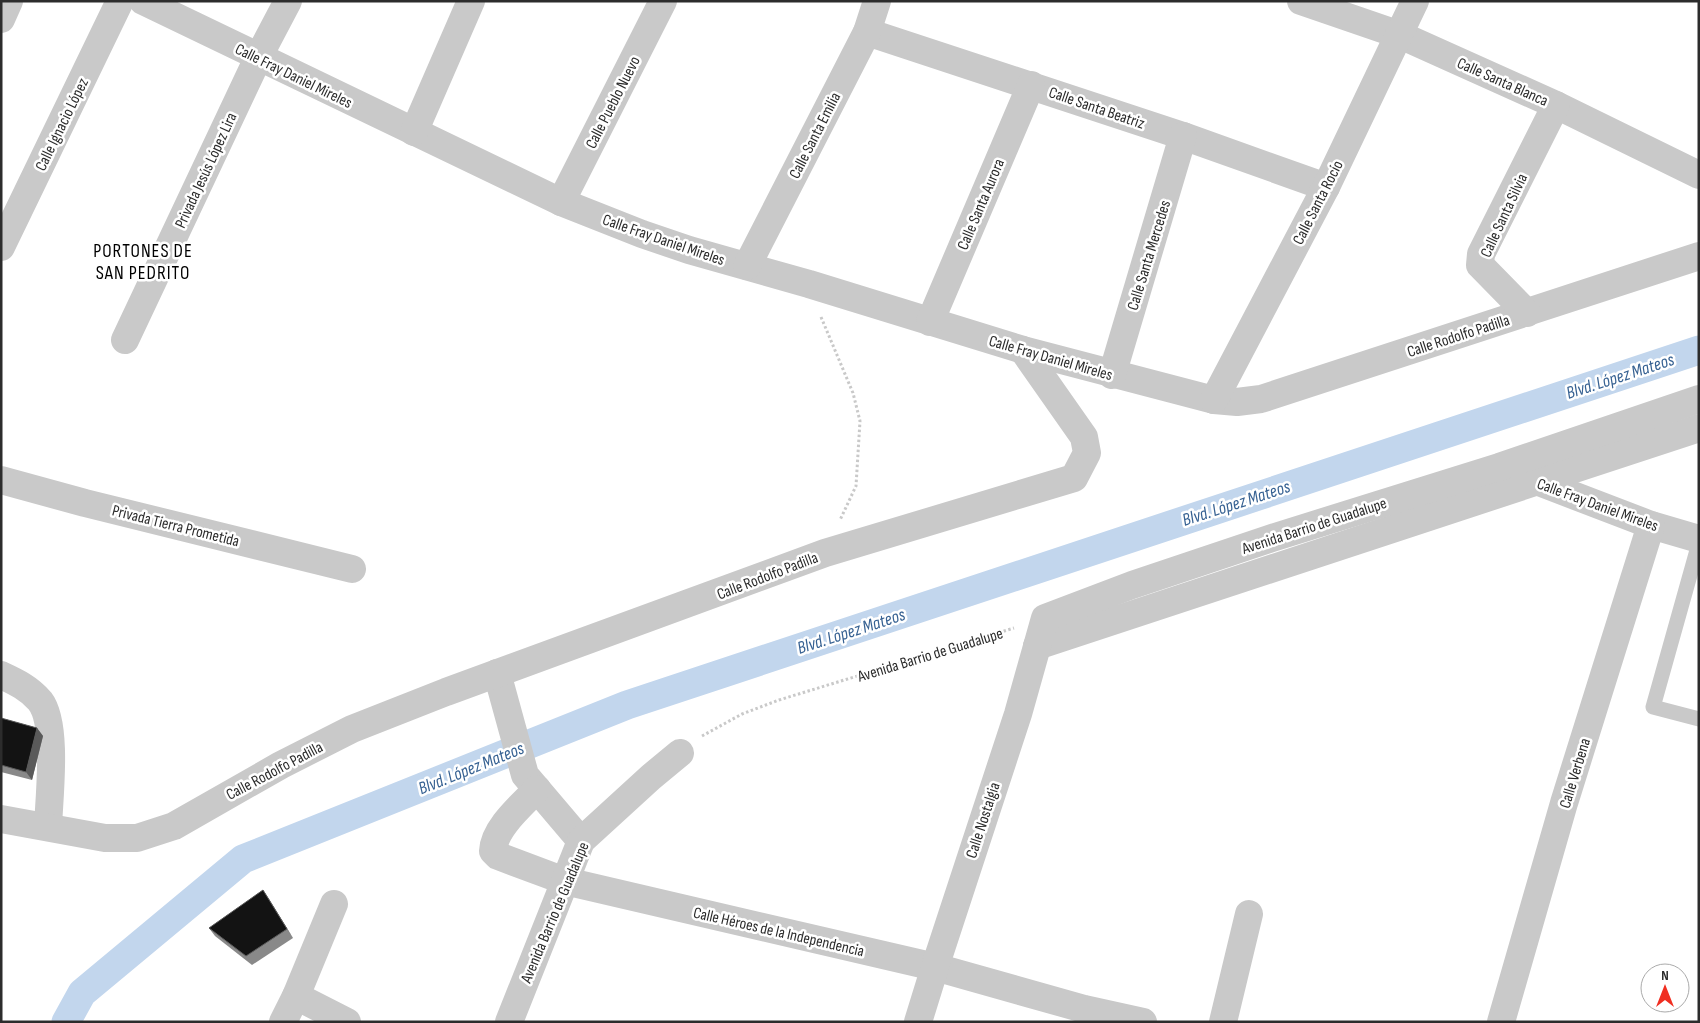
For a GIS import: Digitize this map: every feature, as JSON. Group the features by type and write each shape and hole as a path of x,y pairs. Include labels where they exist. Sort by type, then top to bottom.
{"street":[{"path":"1,19 9,1"},
{"name":"Calle Ignacio López","path":"1,247 120,1"},
{"name":"Calle Fray Daniel Mireles","path":"143,1 258,58 561,202 642,234 689,250 808,284 1023,350 1214,400"},
{"name":"Privada Jesús López Lira","path":"124,340 258,58 288,1"},
{"path":"414,132 471,1"},
{"name":"Calle Pueblo Nuevo","path":"561,202 663,1"},
{"name":"Calle Santa Emilia","path":"747,266 867,32 877,1"},
{"name":"Calle Santa Blanca","path":"1301,1 1400,35 1556,105 1699,176"},
{"name":"Calle Santa Rocío","path":"1214,400 1326,187 1415,1"},
{"name":"Calle Santa Beatriz","path":"867,32 1183,136 1326,187"},
{"name":"Calle Santa Aurora","path":"930,322 1031,85"},
{"name":"Calle Santa Silvia","path":"1527,313 1480,265 1481,254 1556,105"},
{"name":"Calle Santa Mercedes","path":"1112,374 1183,136"},
{"name":"Calle Rodolfo Padilla","path":"1214,400 1237,402 1261,399 1699,256"},
{"path":"825,553 1074,478 1087,452 1084,437 1023,350"},
{"name":"Avenida Barrio de Guadalupe","path":"1045,618 1216,556 1499,467 1699,399"},
{"path":"1037,646 1699,428"},
{"name":"Calle Fray Daniel Mireles","path":"1499,467 1651,525 1699,539"},
{"name":"Privada Tierra Prometida","path":"1,480 85,503 352,569"},
{"name":"Calle Verbena","path":"1501,1022 1564,803 1651,525"},
{"name":"Calle Rodolfo Padilla","path":"48,827 105,838 137,838 174,826 352,729 500,682 695,602 825,553"},
{"name":"Calle Nostalgia","path":"918,1022 1018,714 1045,618"},
{"path":"1,676 22,684 40,702 48,719 50,756 48,827 1,819"},
{"path":"500,682 531,782 580,841"},
{"name":"Avenida Barrio de Guadalupe","path":"509,1022 580,841 680,753"},
{"name":"Calle Héroes de la Independencia","path":"531,782 516,811 498,834 494,843 494,851 503,858 564,881 935,967 1084,1009 1143,1022"},
{"path":"283,1022 296,996 334,904"},
{"path":"1223,1022 1249,914"},
{"path":"296,996 347,1022"}],"lane":[{"path":"1699,543 1653,707 1699,719"}],"path":[{"name":"Calle Rodolfo Padilla","path":"808,284 826,332 853,393 860,421 856,486 825,553"},
{"name":"Avenida Barrio de Guadalupe","path":"680,753 706,733 742,714 779,700 1045,618"}],"building":[{"path":"1,718 37,728 26,772 1,765"},
{"path":"263,890 287,929 246,956 209,928"}],"waterway":[{"name":"Blvd. López Mateos","path":"66,1022 82,993 243,859 627,705 1699,350"}],"district":[{"name":"PORTONES DE SAN PEDRITO","path":"143,261"}]}
